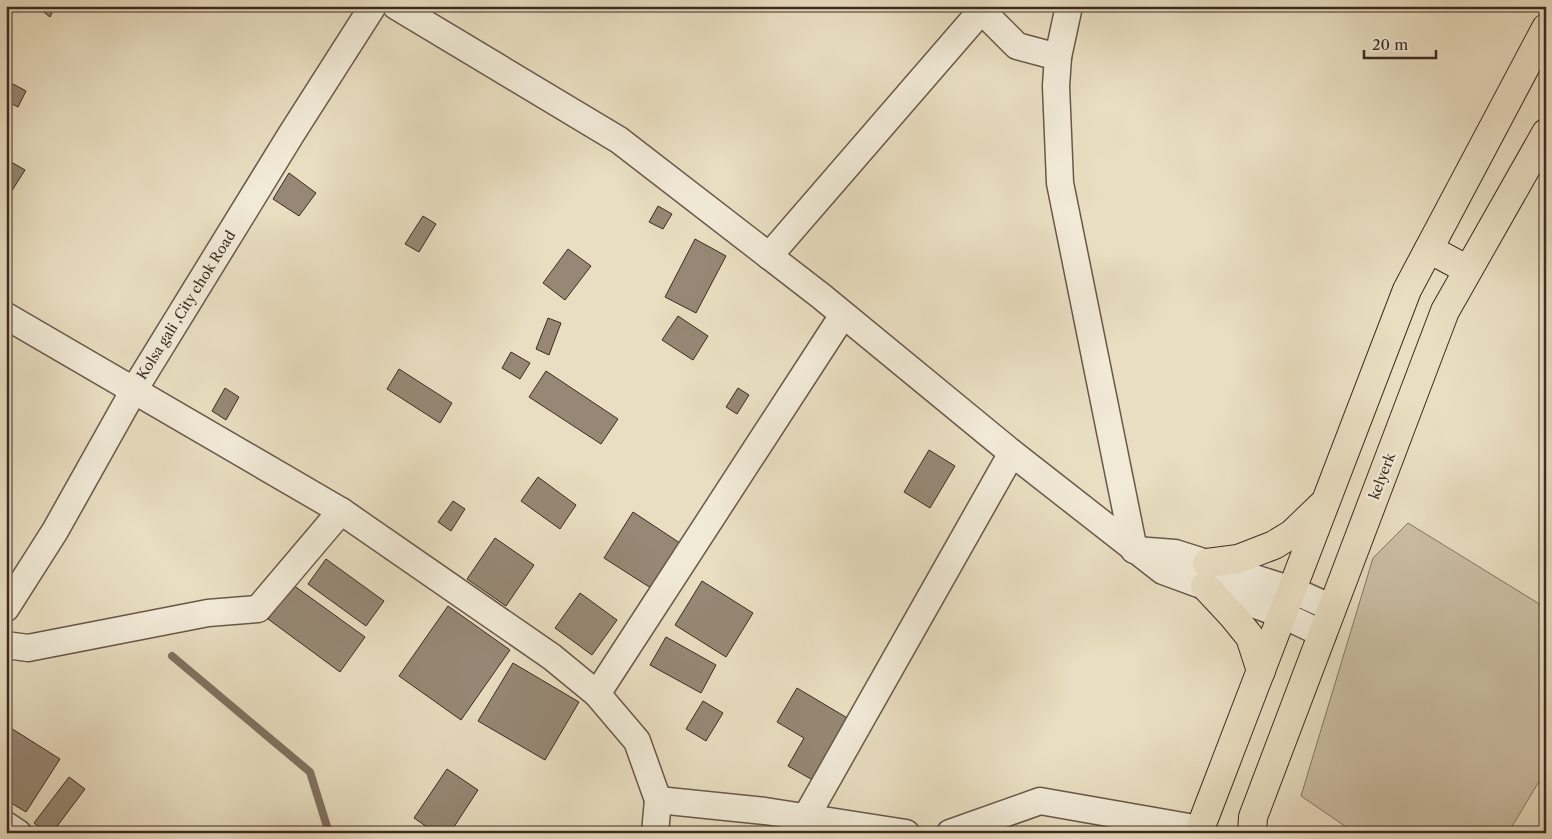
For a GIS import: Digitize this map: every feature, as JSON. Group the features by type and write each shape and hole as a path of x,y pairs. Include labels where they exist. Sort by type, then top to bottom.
{"main road":[{"path":"1200,831 1407,290 1546,28"},
{"name":"kelyerk","path":"1252,833 1253,817 1445,311 1546,133"},
{"path":"1429,249 1468,270"},
{"path":"1261,671 1250,637 1233,616 1206,574 1274,545 1292,534 1326,501"}],"street":[{"name":"Kolsa gali ,City chok Road","path":"6,608 55,531 134,390 372,6"},
{"path":"396,6 619,140 843,315 1012,453 1162,571 1206,574 1292,590 1332,608"},
{"path":"1068,6 1058,57 1056,86 1060,183 1134,550"},
{"path":"768,256 982,8 1017,46 1058,57"},
{"path":"597,694 843,315"},
{"path":"6,316 341,511 552,656 597,694 637,741 658,800 655,833"},
{"path":"806,817 1012,453"},
{"path":"6,645 28,648 208,613 258,609 341,511"},
{"path":"1206,574 1282,615 1322,634"},
{"path":"658,800 765,811 906,833"},
{"path":"950,833 1040,801 1200,831"},
{"path":"6,825 18,833"}],"shaded area":[{"path":"1408,523 1546,608 1546,770 1508,833 1355,833 1301,796 1373,558"}],"building":[{"path":"36,6 55,6 50,17"},
{"path":"13,84 26,91 18,107 6,101 6,93"},
{"path":"6,159 25,170 6,200"},
{"path":"289,173 316,193 299,216 273,199"},
{"path":"658,206 672,214 663,229 649,222"},
{"path":"423,216 436,224 419,252 405,244"},
{"path":"695,239 726,256 696,313 665,297"},
{"path":"568,249 591,266 565,300 543,283"},
{"path":"678,316 708,336 693,360 662,340"},
{"path":"548,318 561,323 549,355 536,349"},
{"path":"511,352 530,363 520,379 502,368"},
{"path":"399,369 452,403 440,423 387,389"},
{"path":"546,371 618,419 601,444 529,397"},
{"path":"225,388 239,397 226,420 212,411"},
{"path":"738,388 749,395 737,414 726,407"},
{"path":"929,450 955,466 930,508 904,492"},
{"path":"538,477 576,505 560,529 521,501"},
{"path":"453,501 465,509 451,531 438,522"},
{"path":"633,512 683,545 654,590 604,558"},
{"path":"495,538 534,565 506,606 467,579"},
{"path":"326,559 384,601 366,626 308,584"},
{"path":"702,581 753,613 726,657 675,625"},
{"path":"293,585 365,637 340,672 268,619"},
{"path":"580,593 617,620 592,655 555,628"},
{"path":"448,606 510,650 461,720 399,676"},
{"path":"666,637 716,665 701,693 650,665"},
{"path":"513,663 579,702 545,760 478,721"},
{"path":"797,688 854,722 818,783 788,766 804,738 777,722"},
{"path":"703,701 723,713 706,741 686,729"},
{"path":"6,725 60,759 26,812 6,800"},
{"path":"447,769 478,790 450,833 436,833 414,818"},
{"path":"69,777 85,789 52,833 47,833 34,823"}],"waterway":[{"path":"172,656 310,772 329,833"}]}
